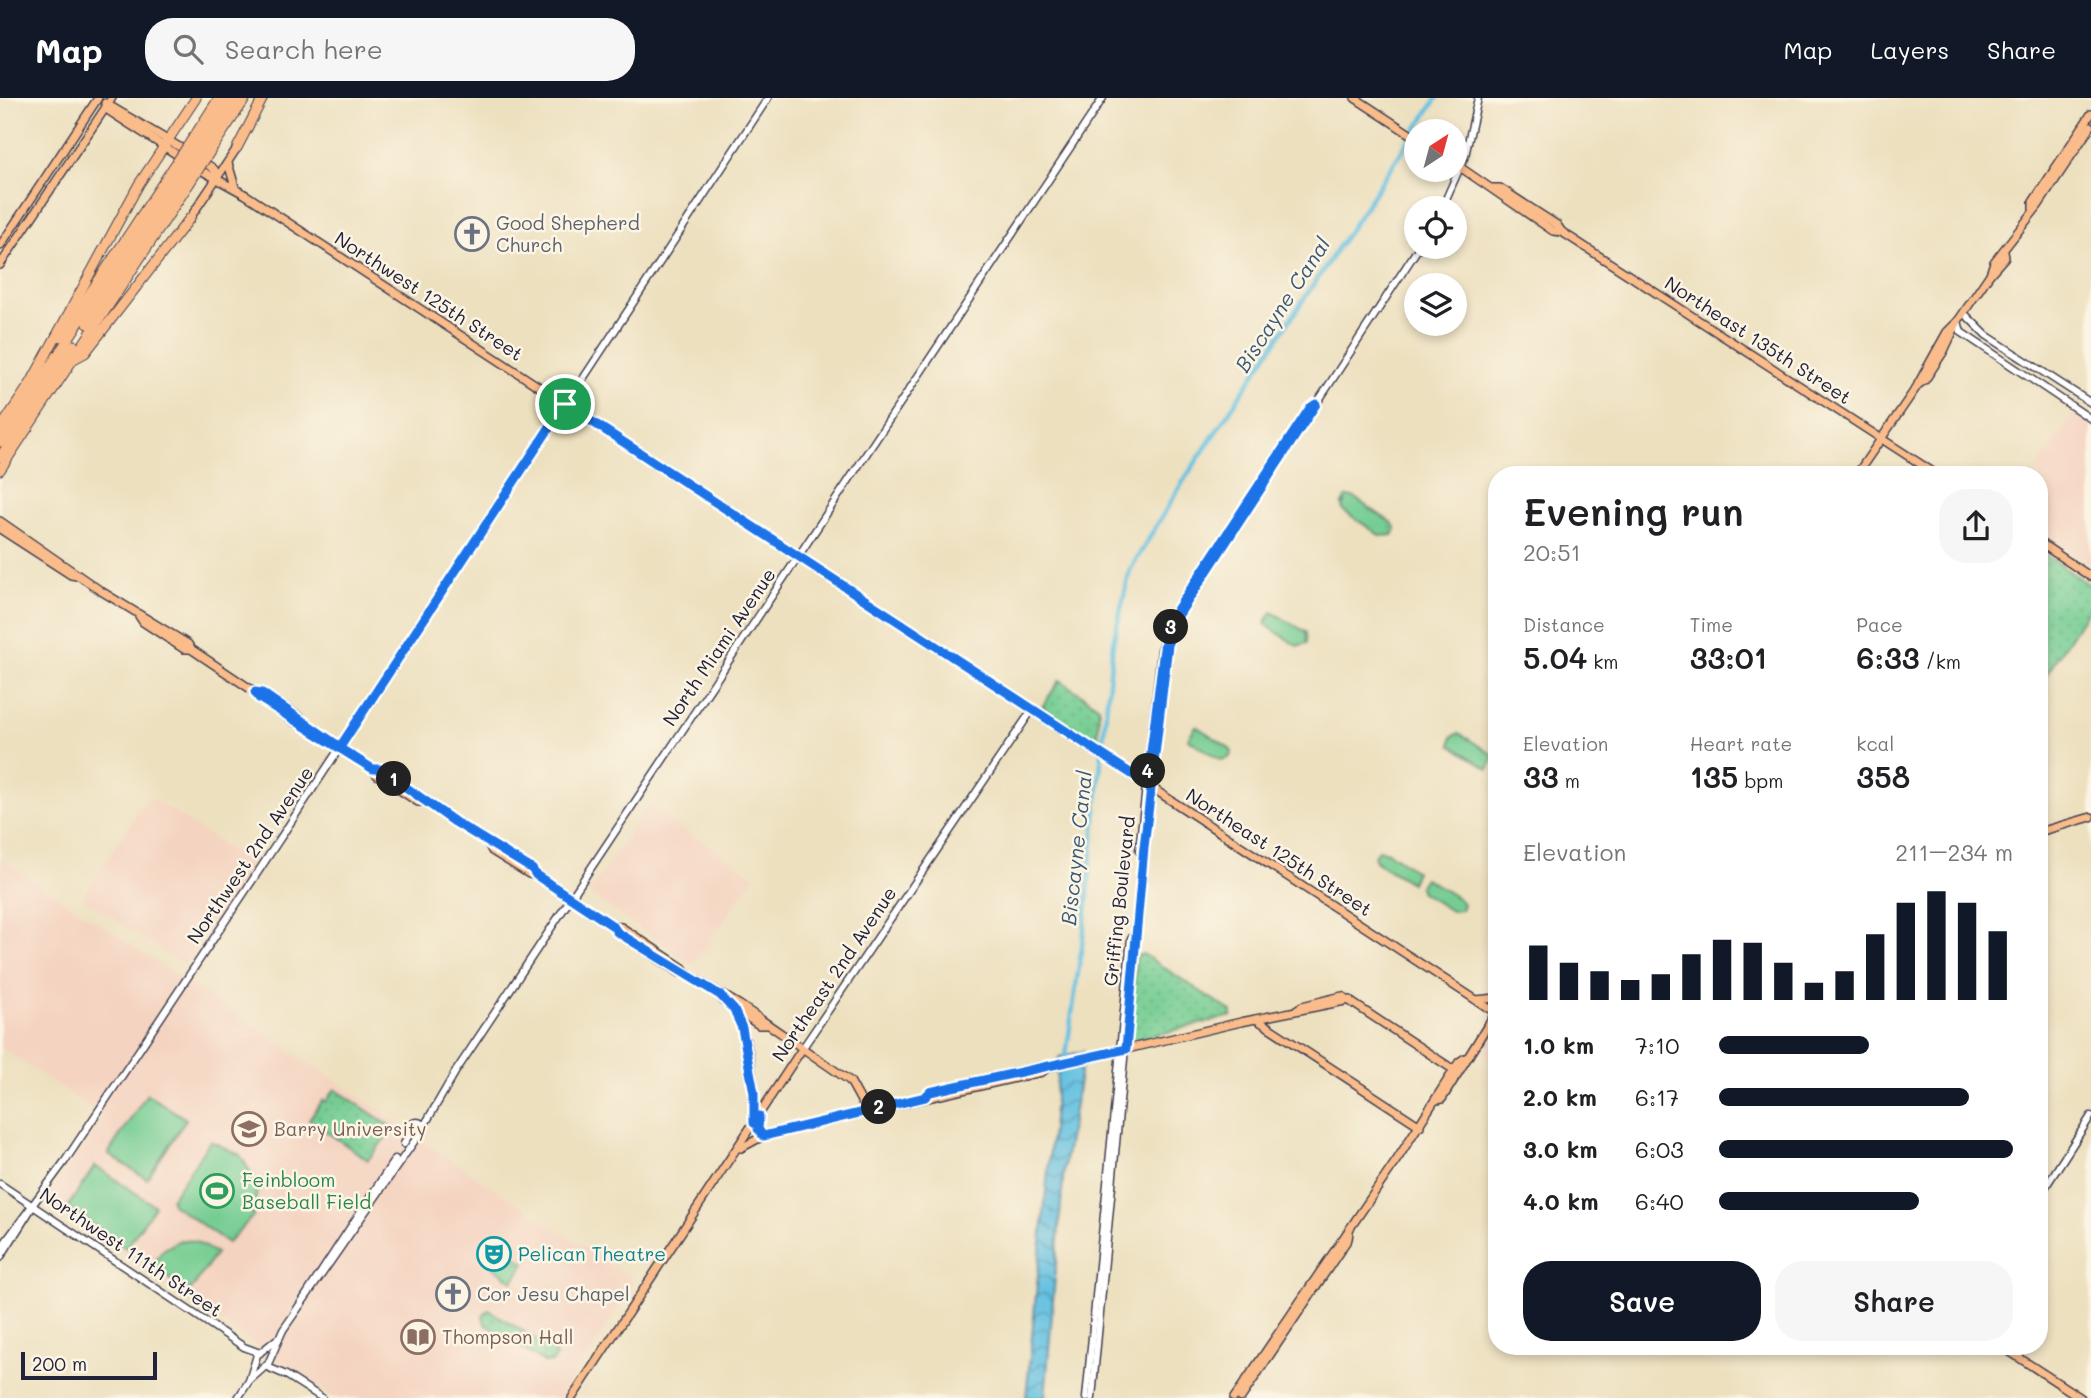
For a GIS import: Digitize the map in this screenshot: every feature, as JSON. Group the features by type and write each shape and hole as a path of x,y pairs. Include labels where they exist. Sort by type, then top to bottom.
{"highway":[{"path":"33,379 127,205 196,98"},
{"path":"204,141 219,98"},
{"path":"0,442 180,178 227,98"},
{"path":"0,457 204,141 237,98"},
{"path":"204,141 246,98"},
{"path":"237,148 263,98"},
{"path":"0,470 71,361 180,178"},
{"path":"0,429 33,379 180,178"},
{"path":"71,361 85,353 190,218"}],"main road":[{"name":"Northwest 125th Street","path":"98,98 109,101 166,143 214,169 217,176 799,557"},
{"path":"0,246 98,98"},
{"path":"1355,98 1404,130"},
{"path":"0,265 109,101"},
{"path":"2033,209 2033,202 2091,114"},
{"path":"2076,148 2091,120"},
{"path":"1863,466 1918,385 1953,323 1964,313 1990,274 1990,268 2091,126"},
{"path":"190,218 237,148"},
{"path":"48,192 50,181 60,167 60,155"},
{"path":"228,160 228,171 236,188"},
{"name":"Northeast 135th Street","path":"1467,171 1492,188 1500,188 1557,225 1562,232 1924,466"},
{"path":"22,213 31,218"},
{"path":"0,521 75,570 78,576"},
{"path":"0,529 71,575 78,576 184,649 191,649 255,692 262,693 290,711 303,723 373,769 380,769 528,874 536,875 683,968 732,1007 853,1083 866,1110"},
{"path":"2048,548 2091,577"},
{"name":"Northeast 125th Street","path":"799,557 1488,1008"},
{"path":"2069,823 2074,812"},
{"path":"2048,829 2091,817"},
{"path":"720,995 726,996 763,1020 766,1026"},
{"path":"1296,1010 1342,996 1454,1070"},
{"path":"1475,1000 1488,999"},
{"path":"738,1150 763,1136 866,1110 942,1096 1122,1050 1350,1000"},
{"path":"732,1007 742,1028 756,1120 763,1136"},
{"path":"1278,1033 1277,1025 1283,1013"},
{"path":"1256,1019 1420,1126"},
{"path":"1241,1398 1348,1239 1349,1232 1437,1100 1437,1095 1488,1025"},
{"name":"Northeast 2nd Avenue","path":"572,1398 738,1150 802,1049"},
{"path":"1437,1100 1443,1099 1465,1064 1465,1058"},
{"path":"1234,1398 1342,1236 1349,1232"},
{"path":"2015,1355 2081,1398"}],"street":[{"name":"Northwest 2nd Avenue","path":"0,1258 768,98"},
{"name":"North Miami Avenue","path":"424,1126 431,1109 1103,98"},
{"path":"1467,135 1478,98"},
{"name":"Griffing Boulevard","path":"1086,1398 1162,641 1171,617 1411,259"},
{"path":"1964,313 1973,325 2091,403"},
{"path":"1958,321 1961,332 2091,419"},
{"path":"2014,368 2021,357"},
{"name":"Northeast 2nd Avenue","path":"802,1049 1032,710"},
{"name":"Griffing Boulevard","path":"1092,1398 1122,1050"},
{"name":"North Miami Avenue","path":"417,1122 431,1109"},
{"path":"2048,1184 2091,1116"},
{"path":"238,1398 249,1381 267,1363 277,1339 371,1198 411,1131 412,1124 417,1122 424,1126 423,1133 371,1198"},
{"path":"411,1131 418,1136"},
{"name":"Northwest 111th Street","path":"0,1184 244,1347 261,1353 267,1363"},
{"name":"Northwest 2nd Avenue","path":"0,1249 33,1206"},
{"path":"249,1381 261,1353 277,1339"},
{"name":"Northwest 111th Street","path":"244,1347 256,1361 267,1363"},
{"path":"267,1363 322,1398"}],"shaded area":[{"path":"2076,416 2091,426 2091,566 2048,537 2048,466 2038,466 2071,417"},
{"path":"149,796 254,866 195,955 184,965 82,898"},
{"path":"648,806 755,876 693,965 588,893"},
{"name":"Barry University","path":"0,858 401,1124 403,1133 418,1143 423,1142 632,1278 632,1289 560,1398 334,1398 48,1205 48,1197 103,1116 0,1047"},
{"path":"1488,1028 1488,1057 1475,1048"}],"green space":[{"path":"1346,497 1353,497 1392,523 1396,529 1393,535 1381,536 1344,511 1342,508 1346,501 1341,505"},
{"path":"2048,557 2091,586 2091,605 2048,672"},
{"path":"1272,612 1306,632 1307,643 1297,646 1268,626 1265,623"},
{"path":"1060,680 1099,707 1098,745 1042,707"},
{"path":"1196,726 1228,747 1232,752 1229,758 1221,760 1191,741 1188,738"},
{"path":"1459,733 1488,752 1488,769 1451,745 1452,737"},
{"path":"1378,850 1388,852 1416,871 1411,883 1376,862 1374,856"},
{"path":"1425,878 1459,899 1463,904 1461,910 1451,911 1421,892 1419,887"},
{"path":"1143,954 1232,1012 1232,1016 1135,1040 1130,1037 1136,956"},
{"path":"335,1089 393,1128 368,1160 309,1120 323,1100 326,1102"},
{"path":"147,1094 186,1119 147,1179 108,1154"},
{"name":"Feinbloom Baseball Field","path":"210,1141 240,1155 258,1185 253,1216 228,1243 172,1204 171,1199"},
{"path":"95,1166 155,1206 126,1248 67,1208"},
{"path":"180,1240 194,1241 216,1253 191,1290 151,1267 163,1250"},
{"path":"505,1249 525,1263 513,1281 493,1267"},
{"path":"489,1310 553,1350 556,1356 553,1362 545,1363 485,1324 483,1316"}],"water":[{"path":"1084,1051 1064,1168 1045,1398 1026,1398 1059,1057"}],"waterway":[{"name":"Biscayne Canal","path":"1065,1062 1084,931 1113,642 1130,570 1184,480 1437,98"}],"place":[{"name":"Good Shepherd Church","path":"472,234"},
{"name":"Barry University","path":"249,1129"},
{"name":"Feinbloom Baseball Field","path":"217,1191"},
{"name":"Pelican Theatre","path":"494,1254"},
{"name":"Cor Jesu Chapel","path":"453,1294"},
{"name":"Thompson Hall","path":"418,1337"}],"route":[{"path":"565,404 1147,784 1162,641 1167,625 1310,408 1316,404 1170,628 1144,847 1126,1049 930,1092 925,1097 763,1136 757,1125 759,1116 754,1123 754,1093 741,1024 732,1007 723,1001 720,995 686,973 680,973 617,932 613,926 536,875 532,869 496,845 489,845 380,769 373,769 259,698 255,692 262,693 340,747 565,404"}]}
